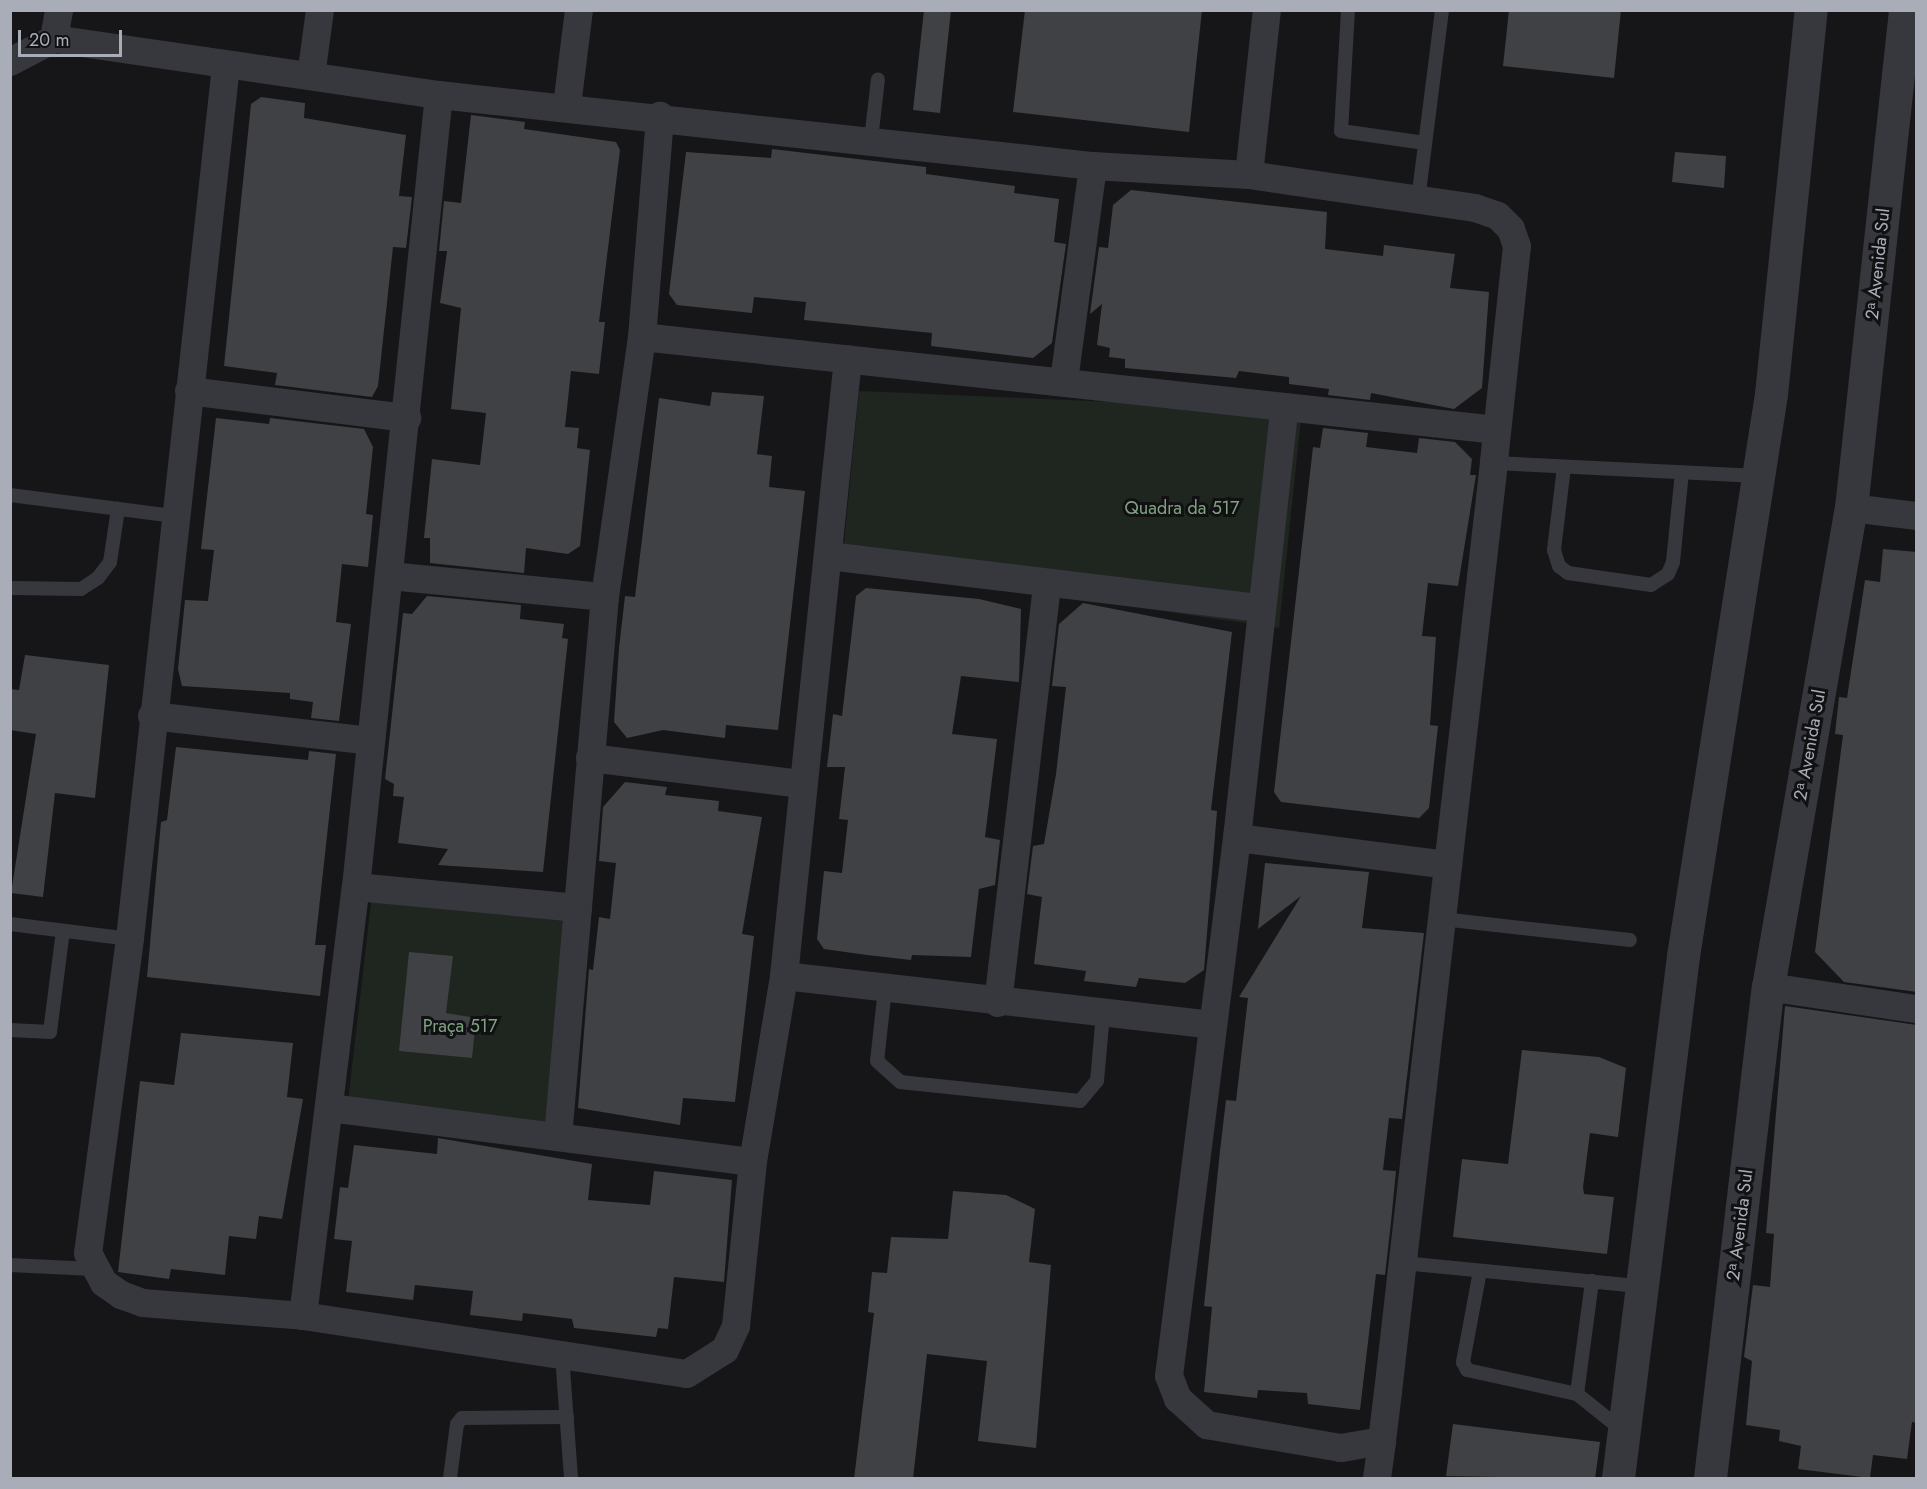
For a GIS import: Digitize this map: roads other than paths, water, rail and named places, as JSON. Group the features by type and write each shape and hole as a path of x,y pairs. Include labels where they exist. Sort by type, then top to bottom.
{"street":[{"path":"54,39 59,10"},
{"path":"311,76 320,10"},
{"path":"567,106 579,10"},
{"path":"1250,175 1267,10"},
{"path":"1618,1479 1639,1286 1683,956 1758,476 1811,10"},
{"name":"2ᵃ Avenida Sul","path":"1710,1479 1768,987 1851,508 1905,10"},
{"path":"10,62 54,39 225,66 439,95 660,116 1093,166 1250,175 1475,208 1498,216 1511,229 1516,246 1494,463 1377,1479"},
{"path":"225,66 152,716 130,939 88,1253 93,1269 121,1295 143,1303 303,1316 687,1374 725,1350 736,1326 753,1162 784,976 802,784 829,556 848,359"},
{"path":"303,1316 356,887 407,418 439,95"},
{"path":"558,1137 605,597 642,338 660,116"},
{"path":"1064,381 1093,166"},
{"path":"642,338 1064,381 1284,410 1497,430"},
{"path":"189,391 407,418"},
{"path":"1284,410 1258,608 1237,838 1169,1376 1178,1399 1207,1425 1341,1448 1382,1441"},
{"path":"1851,508 1917,516"},
{"path":"829,556 1258,608"},
{"path":"390,576 605,597"},
{"path":"998,1003 1047,584"},
{"path":"152,716 371,741"},
{"path":"590,758 802,784"},
{"path":"1237,838 1448,866"},
{"path":"356,887 578,908"},
{"path":"784,976 998,1003 1212,1025"},
{"path":"1768,987 1917,1009"},
{"path":"330,1108 753,1162"}],"lane":[{"path":"1348,10 1341,131 1425,143"},
{"path":"1418,200 1442,10"},
{"path":"871,140 878,79"},
{"path":"1494,463 1758,476"},
{"path":"1564,466 1554,550 1559,566 1568,573 1651,585 1668,574 1672,562 1682,472"},
{"path":"10,495 175,516"},
{"path":"10,588 81,589 99,578 110,562 118,509"},
{"path":"1442,919 1630,940"},
{"path":"10,924 130,939"},
{"path":"10,1030 50,1032 63,931"},
{"path":"885,989 877,1061 900,1082 1080,1101 1097,1081 1103,1014"},
{"path":"1403,1263 1639,1286"},
{"path":"10,1265 93,1269"},
{"path":"1480,1270 1463,1362 1467,1370 1577,1394 1623,1431"},
{"path":"1577,1394 1592,1281"},
{"path":"562,1355 571,1479"},
{"path":"450,1479 457,1424 462,1418 567,1417"}],"park label":[{"name":"Quadra da 517","path":"1182,508"},
{"name":"Praça 517","path":"460,1026"}]}
